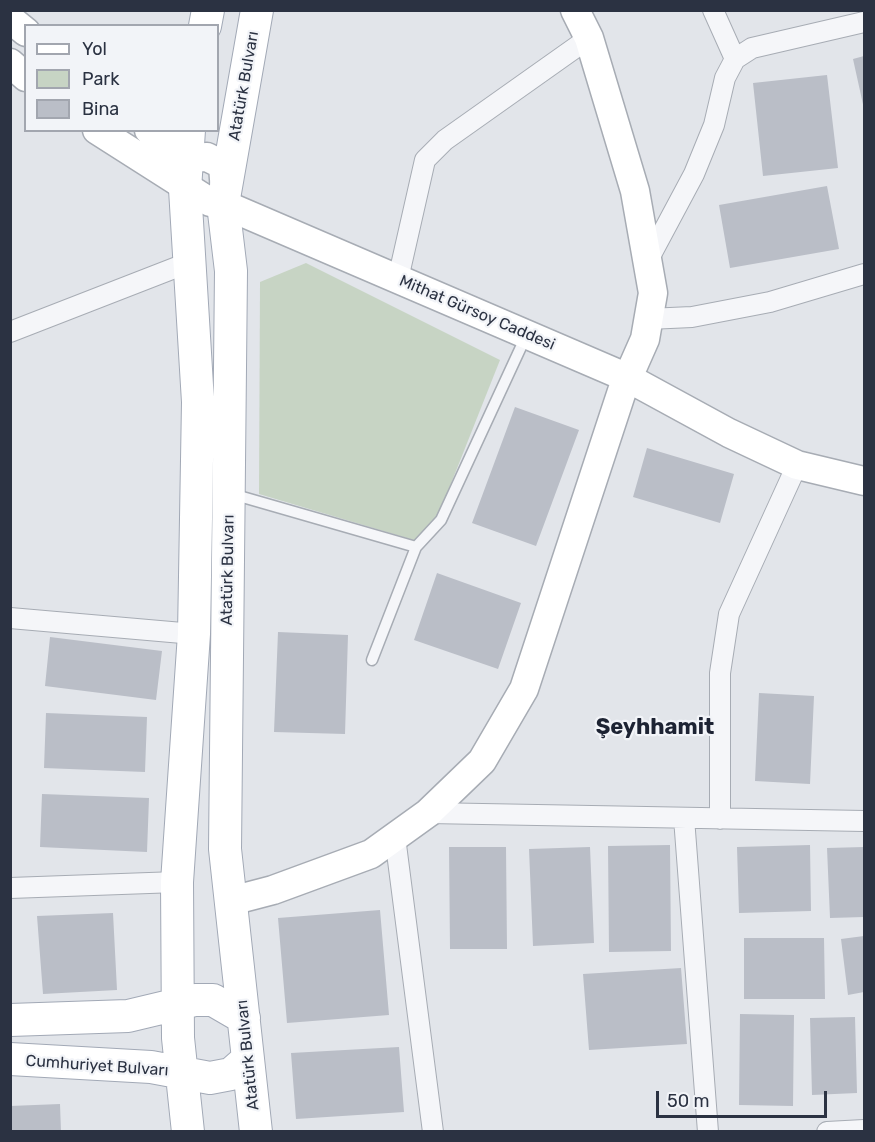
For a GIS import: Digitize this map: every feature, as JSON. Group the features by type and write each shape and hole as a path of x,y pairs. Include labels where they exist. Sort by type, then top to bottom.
{"main road":[{"name":"Atatürk Bulvarı","path":"256,1131 225,849 231,271 223,204 257,10"},
{"name":"Atatürk Bulvarı","path":"188,144 185,189 198,402 194,634 177,882 181,1073 188,1131"},
{"path":"10,1020 128,1016 178,1002 213,1000 244,1018"},
{"name":"Cumhuriyet Bulvarı","path":"10,1059 151,1067 193,1077 222,1077 241,1068 248,1059"}],"street":[{"path":"231,901 273,890 371,854 395,837 428,813 482,761 524,688 628,378 645,339 653,293 634,192 589,38 576,10"},
{"path":"713,10 735,59"},
{"path":"10,18 24,30"},
{"path":"647,262 694,174 714,125 725,78 735,59 752,48 864,22"},
{"path":"398,279 425,160 445,140 589,38"},
{"path":"10,63 24,75"},
{"name":"Mithat Gürsoy Caddesi","path":"100,132 185,189 210,202 223,204 628,378 729,433 797,465 864,481"},
{"path":"155,132 188,144 223,165 223,204"},
{"path":"10,332 190,262"},
{"path":"648,319 692,317 770,302 864,274"},
{"path":"720,819 720,674 729,614 797,465"},
{"path":"10,618 194,634"},
{"path":"428,813 864,821"},
{"path":"684,818 708,1131"},
{"path":"395,837 433,1131"},
{"path":"10,888 177,882"},
{"path":"827,1131 864,1130"}],"lane":[{"path":"372,660 416,548 441,520 527,334"},
{"path":"229,493 416,548"}],"green space":[{"path":"306,263 500,360 427,544 259,494 260,282"}],"building":[{"path":"864,56 864,109 853,59"},
{"path":"827,75 838,168 763,176 753,83"},
{"path":"827,186 839,249 730,268 719,205"},
{"path":"515,407 579,430 536,546 472,523"},
{"path":"647,448 734,474 720,523 633,497"},
{"path":"437,573 521,603 498,669 414,640"},
{"path":"278,632 348,635 345,734 274,732"},
{"path":"50,637 162,651 156,700 45,686"},
{"path":"759,693 814,696 810,784 755,781"},
{"path":"46,713 147,717 145,772 44,768"},
{"path":"42,794 149,798 147,852 40,847"},
{"path":"670,845 671,951 609,952 608,846"},
{"path":"810,845 811,911 739,913 737,847"},
{"path":"449,847 506,847 507,949 450,949"},
{"path":"590,847 594,943 533,946 529,849"},
{"path":"864,847 864,917 830,918 827,848"},
{"path":"380,910 389,1015 287,1023 278,918"},
{"path":"113,913 117,990 43,994 37,916"},
{"path":"864,936 864,992 848,995 841,939"},
{"path":"744,938 824,938 825,999 744,999"},
{"path":"681,968 687,1044 589,1050 583,974"},
{"path":"740,1014 794,1015 793,1106 739,1105"},
{"path":"855,1017 857,1093 812,1095 810,1018"},
{"path":"399,1047 404,1112 296,1119 291,1053"},
{"path":"60,1104 61,1132 10,1132 10,1106"}],"district":[{"name":"Şeyhhamit","path":"655,728"}]}
